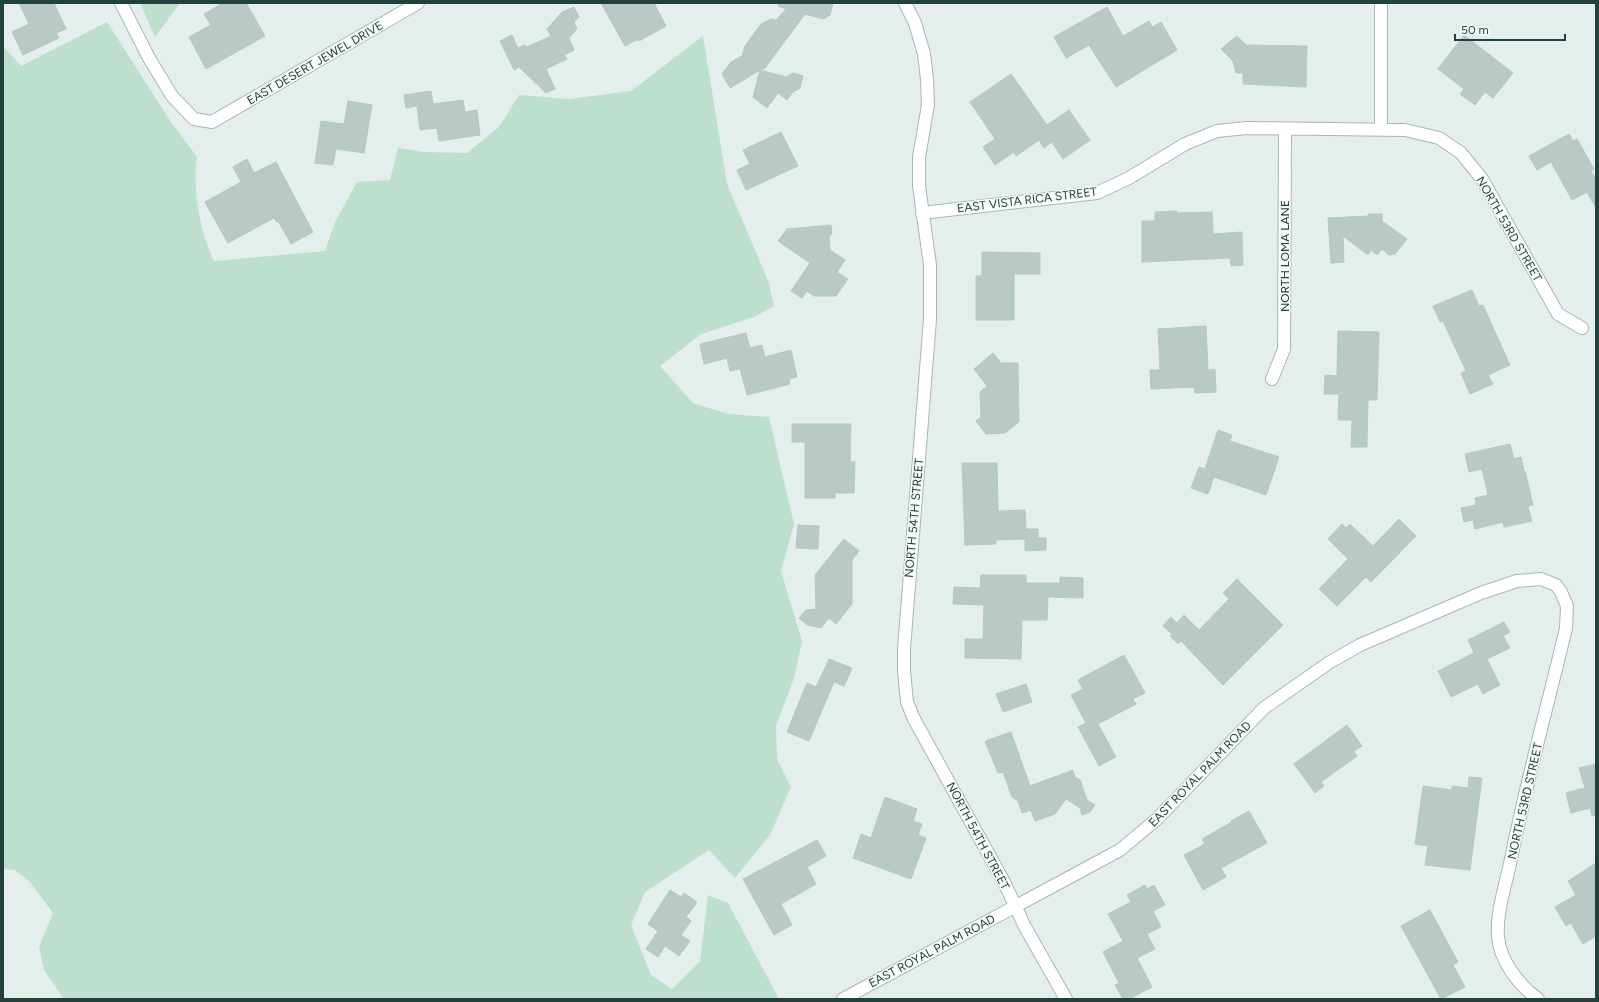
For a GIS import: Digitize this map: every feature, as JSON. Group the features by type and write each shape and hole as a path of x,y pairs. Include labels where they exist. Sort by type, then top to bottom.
{"street":[{"name":"EAST DESERT JEWEL DRIVE","path":"121,3 149,58 172,96 194,119 212,122 417,3"},
{"name":"NORTH 54TH STREET","path":"905,3 915,23 924,54 926,73 928,105 919,157 919,186 930,265 930,319 905,642 904,671 907,702 914,719 1004,882 1025,927 1066,999"},
{"path":"1381,3 1381,129"},
{"name":"EAST VISTA RICA STREET","path":"922,214 1097,193 1129,178 1185,144 1218,131 1247,128 1285,130"},
{"name":"NORTH 53RD STREET","path":"1285,130 1406,130 1439,138 1460,153 1482,179 1558,314 1582,328"},
{"name":"NORTH LOMA LANE","path":"1272,379 1284,349 1285,130"},
{"name":"EAST ROYAL PALM ROAD","path":"843,999 1120,850 1143,833 1264,708 1330,662 1376,637 1481,593 1517,581 1541,579 1556,585 1562,592"},
{"name":"NORTH 53RD STREET","path":"1538,999 1530,993 1514,974 1503,957 1498,937 1500,912 1514,841 1566,628 1567,606 1562,592"}],"green space":[{"path":"140,3 180,3 155,37"},
{"path":"107,22 171,122 197,157 196,196 198,210 205,237 214,261 325,251 335,222 357,182 390,180 398,148 425,152 467,153 499,127 519,95 569,99 631,91 703,36 727,184 769,283 774,306 754,317 701,334 660,366 693,403 728,414 769,417 794,524 781,571 802,641 795,675 776,726 777,759 791,787 770,835 735,878 709,850 645,892 631,925 651,975 672,989 700,961 708,895 728,903 779,999 64,999 44,970 39,947 53,913 30,882 15,870 3,869 3,46 21,66"}],"building":[{"path":"19,3 54,3 66,29 56,33 59,38 23,55 12,32 29,24"},
{"path":"223,3 246,3 265,36 206,69 189,37 211,25 204,14"},
{"path":"601,3 654,3 666,26 639,41 639,39 625,46"},
{"path":"779,3 833,3 830,15 823,19 805,14 765,68 730,88 722,74 731,62 742,56 745,46 761,24 771,19 776,20 786,9 778,6"},
{"path":"574,7 579,17 574,22 577,29 569,38 574,50 564,55 567,59 546,69 555,89 546,93 519,67 514,70 500,41 512,35 518,48 524,45 527,47 551,36 547,29 562,12"},
{"path":"1107,7 1123,36 1149,21 1152,27 1161,22 1177,50 1116,87 1089,45 1066,58 1054,37"},
{"path":"1464,35 1513,73 1493,98 1485,92 1475,105 1460,94 1464,89 1438,69"},
{"path":"1237,36 1246,45 1307,46 1306,87 1243,84 1243,73 1236,73 1233,61 1221,49"},
{"path":"760,70 786,77 793,73 803,76 800,88 793,92 787,100 778,93 767,108 753,97"},
{"path":"1011,74 1047,125 1069,110 1090,140 1063,159 1052,142 1044,148 1039,140 1016,156 1014,152 995,165 983,147 995,139 970,102"},
{"path":"431,91 433,104 463,100 465,112 477,110 480,135 439,141 437,128 420,130 417,106 406,108 404,95"},
{"path":"348,101 372,105 364,153 336,149 333,165 315,163 321,121 344,124"},
{"path":"781,132 798,166 746,190 737,170 750,164 743,150"},
{"path":"1569,134 1573,141 1577,139 1594,169 1591,171 1596,180 1596,208 1587,192 1572,200 1551,162 1537,170 1529,156"},
{"path":"247,159 254,173 276,162 313,232 291,244 278,221 277,222 274,218 228,243 205,202 241,182 233,167"},
{"path":"1177,211 1177,213 1212,212 1213,234 1242,232 1243,265 1231,266 1230,258 1142,262 1142,221 1155,221 1155,212"},
{"path":"1369,214 1382,214 1382,221 1407,239 1395,254 1389,255 1382,249 1377,255 1371,250 1368,255 1343,236 1344,262 1331,263 1328,218 1368,216"},
{"path":"831,225 832,233 829,237 830,250 845,260 837,272 848,279 836,296 814,296 807,291 802,298 791,291 810,263 778,241 787,229"},
{"path":"982,252 1040,253 1040,274 1014,274 1014,320 976,320 976,276 982,276"},
{"path":"1472,290 1479,306 1483,305 1510,365 1488,375 1493,384 1470,394 1461,373 1466,371 1443,321 1440,322 1433,306"},
{"path":"1206,326 1208,370 1215,369 1216,392 1195,393 1194,387 1151,389 1150,370 1160,370 1158,329"},
{"path":"1338,331 1379,332 1377,400 1368,400 1367,447 1351,447 1352,420 1338,420 1339,394 1324,394 1325,375 1337,376"},
{"path":"746,333 750,348 762,345 765,357 791,350 797,377 789,379 790,384 747,395 740,369 730,371 727,358 704,364 700,344"},
{"path":"993,353 1001,363 1018,363 1019,422 1005,433 986,434 976,421 981,417 980,392 987,386 974,369"},
{"path":"792,424 851,424 850,462 855,462 854,493 835,493 835,498 805,498 805,442 792,442"},
{"path":"1218,430 1232,435 1230,441 1279,457 1266,495 1214,477 1208,494 1191,488 1199,467 1205,469"},
{"path":"1510,444 1514,459 1521,457 1525,471 1533,505 1528,506 1532,521 1504,527 1503,522 1475,529 1473,520 1464,522 1461,508 1476,505 1475,498 1488,495 1482,469 1469,472 1465,454"},
{"path":"962,463 997,463 998,511 1025,510 1026,529 1038,529 1038,538 1046,538 1046,550 1025,551 1025,539 996,540 996,544 965,545"},
{"path":"1399,519 1416,536 1371,582 1366,577 1337,606 1319,589 1348,559 1328,539 1342,524 1346,528 1350,524 1373,546"},
{"path":"798,525 819,526 818,549 796,548"},
{"path":"844,539 859,551 852,560 852,604 836,624 829,618 821,628 807,625 799,618 806,610 816,609 815,575"},
{"path":"981,575 1026,575 1026,583 1060,583 1060,577 1083,578 1083,598 1048,597 1047,620 1022,620 1021,659 965,658 965,639 983,639 984,605 953,604 954,587 980,588"},
{"path":"1237,579 1283,625 1223,685 1181,641 1178,644 1170,636 1172,634 1163,626 1171,617 1177,623 1184,615 1199,630 1229,599 1223,593"},
{"path":"1504,622 1510,632 1503,636 1510,648 1487,659 1500,685 1483,694 1478,684 1451,697 1438,671 1474,653 1468,640"},
{"path":"1124,655 1145,693 1133,699 1136,704 1098,724 1116,757 1099,766 1078,727 1086,723 1071,695 1083,689 1078,680"},
{"path":"829,659 852,668 844,686 834,682 809,741 787,732 807,683 816,687"},
{"path":"1026,684 1032,702 1003,712 996,694"},
{"path":"1347,725 1362,746 1354,751 1357,756 1321,782 1324,786 1315,793 1294,764"},
{"path":"1011,732 1030,786 1073,770 1075,777 1080,780 1087,800 1095,805 1090,812 1082,815 1080,808 1066,799 1055,814 1035,821 1031,810 1022,813 1018,801 1012,797 1003,772 998,773 985,741"},
{"path":"1596,764 1596,815 1592,816 1590,808 1571,813 1566,793 1585,788 1579,768"},
{"path":"1469,777 1482,778 1470,870 1425,865 1428,846 1415,844 1423,786 1452,790 1452,786 1468,788"},
{"path":"885,797 917,809 913,821 922,824 918,835 926,838 911,879 853,858 861,834 871,838"},
{"path":"1249,811 1267,843 1221,868 1226,877 1203,890 1184,855 1205,844 1202,839"},
{"path":"817,840 826,856 807,867 816,884 781,904 792,925 774,935 743,879"},
{"path":"1596,863 1596,936 1583,944 1571,923 1566,926 1555,907 1576,895 1568,881"},
{"path":"1145,885 1147,889 1154,885 1165,905 1153,911 1161,927 1147,934 1155,949 1137,958 1152,987 1129,999 1123,999 1115,985 1119,983 1103,952 1123,941 1108,914 1131,902 1127,895"},
{"path":"670,890 681,897 684,893 697,902 686,917 691,921 681,935 690,941 679,956 665,946 658,957 646,949 658,931 648,924"},
{"path":"1430,910 1458,962 1453,965 1465,987 1441,999 1401,926"}]}
